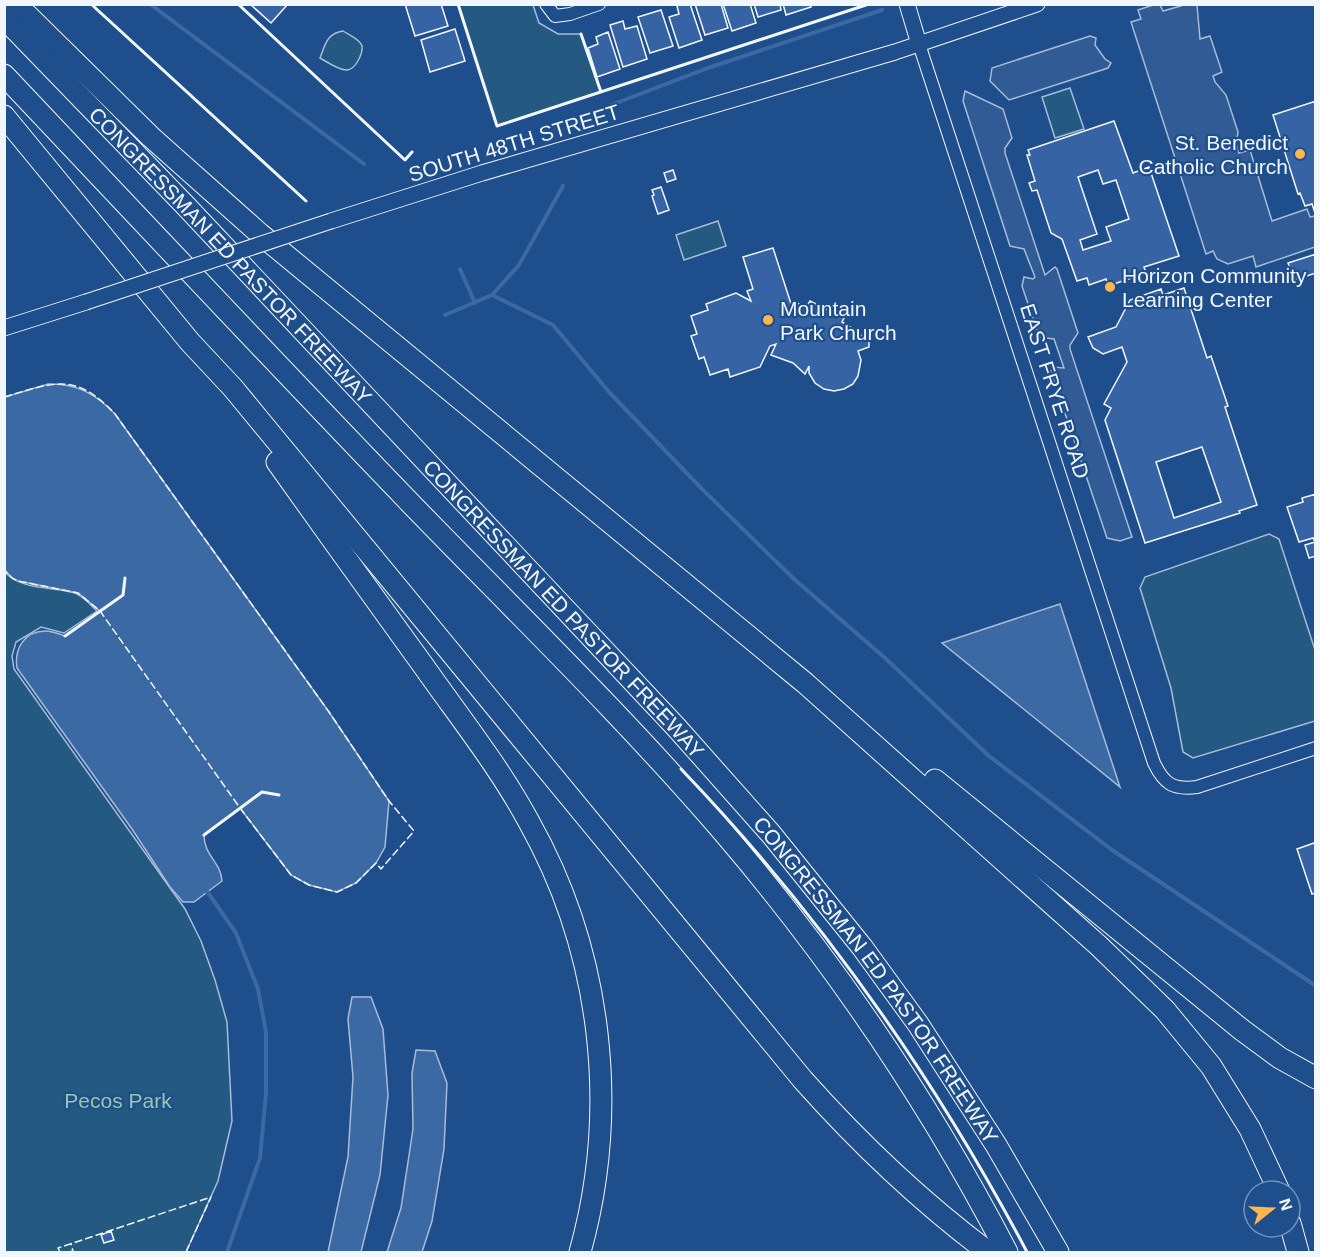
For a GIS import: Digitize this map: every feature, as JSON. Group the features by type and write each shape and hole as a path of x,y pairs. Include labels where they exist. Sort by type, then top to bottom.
{"highway":[{"path":"16,4 151,136 292,263 805,682 1040,891 1165,1010 1211,1066 1238,1107 1274,1179"},
{"name":"CONGRESSMAN ED PASTOR FREEWAY","path":"4,18 250,274 748,807 856,939 918,1024 991,1137 1058,1252"},
{"name":"CONGRESSMAN ED PASTOR FREEWAY","path":"4,75 159,241 628,728 725,834 786,909 871,1025 949,1147 1007,1252"},
{"path":"4,116 190,342 233,388 803,1080 876,1158 950,1224 988,1252"},
{"path":"190,342 506,782 559,883 587,973 596,1022 600,1070 601,1121 597,1168 580,1252"},
{"path":"805,682 872,728 1242,1030 1280,1058 1316,1078"}],"street":[{"path":"546,4 555,15 570,14 599,4"},
{"name":"EAST FRYE ROAD","path":"907,4 1154,763 1162,778 1183,789 1197,787 1316,748"},
{"name":"SOUTH 48TH STREET","path":"4,328 502,167 824,73 1037,4"}],"green space":[{"path":"458,5 533,5 539,23 558,34 581,34 601,92 497,126"},
{"path":"343,31 357,39 362,46 358,61 347,70 337,68 320,58 330,37"},
{"path":"1070,88 1084,129 1055,138 1042,97"},
{"path":"718,221 726,246 684,260 676,235"},
{"path":"1269,534 1279,539 1315,650 1315,721 1193,758 1183,752 1171,688 1140,588 1145,577"},
{"name":"Pecos Park","path":"4,571 19,582 28,585 75,593 84,598 97,611 64,633 41,627 16,642 12,656 14,669 185,909 201,941 227,1022 232,1121 218,1181 186,1252 5,1252"}],"shaded area":[{"path":"1160,5 1163,11 1184,5 1197,5 1200,39 1210,36 1222,72 1213,76 1226,95 1238,132 1236,144 1239,153 1250,150 1272,221 1307,209 1310,217 1315,216 1315,247 1256,267 1253,256 1228,264 1217,259 1213,251 1206,254 1131,22 1141,19 1138,10"},
{"path":"1090,36 1096,38 1095,45 1105,59 1111,63 1108,68 1009,100 990,81 992,68"},
{"path":"965,91 1003,109 1012,138 1005,148 1005,153 1045,275 1055,267 1057,269 1078,333 1070,349 1132,537 1120,541 1107,538 1051,372 1052,367 1064,368 1054,339 1039,337 1022,286 1024,277 1033,279 1035,277 1024,249 1010,246 963,101"},
{"path":"48,384 68,385 85,391 115,414 329,712 389,801 385,847 376,863 356,883 337,892 309,885 291,875 240,808 204,835 207,848 219,869 222,881 194,902 183,902 170,887 132,829 17,668 17,654 26,638 46,631 65,636 100,611 78,593 18,581 5,570 5,397"},
{"path":"1060,604 1120,787 942,643"},
{"path":"352,997 371,997 383,1029 388,1095 380,1175 361,1252 328,1252 348,1157 353,1077 348,1019"},
{"path":"416,1050 435,1051 447,1083 444,1149 432,1221 422,1252 387,1252 401,1208 413,1129 412,1073"}],"building":[{"path":"250,4 288,4 271,23"},
{"path":"405,4 441,4 448,26 415,36"},
{"path":"690,4 702,40 679,48 669,17 679,14 677,6"},
{"path":"695,4 721,4 728,28 705,35"},
{"path":"723,4 750,4 756,23 732,31"},
{"path":"754,4 780,4 781,10 758,17"},
{"path":"783,4 810,4 811,7 786,15"},
{"path":"661,10 673,46 650,53 638,17"},
{"path":"623,21 625,29 637,26 647,59 623,67 610,25"},
{"path":"455,29 465,61 430,72 421,40"},
{"path":"608,32 620,69 597,77 588,48 598,44 596,37"},
{"name":"St. Benedict Catholic Church","path":"1316,101 1315,213 1312,204 1305,206 1300,193 1298,194 1273,115"},
{"path":"1114,121 1133,173 1149,167 1179,256 1144,267 1146,273 1108,286 1106,279 1089,285 1087,278 1077,281 1062,239 1051,233 1037,190 1032,191 1029,183 1035,181 1027,155 1030,155 1028,150","holes":["1098,170 1103,184 1116,180 1129,219 1106,227 1111,241 1083,250 1080,240 1097,234 1078,177"]},
{"path":"673,170 676,179 667,182 664,173"},
{"path":"661,187 669,210 658,214 652,190"},
{"name":"Mountain Park Church","path":"773,248 793,310 797,303 806,308 810,301 844,318 842,322 852,328 855,336 865,335 869,339 869,347 858,351 861,360 858,376 853,384 844,389 834,391 824,389 815,383 809,373 809,366 805,374 793,363 771,355 776,344 770,346 760,367 730,377 728,369 710,375 704,357 699,359 691,336 697,334 691,316 708,310 706,304 736,293 751,301 747,291 753,289 743,257"},
{"path":"1316,254 1316,273 1294,280 1288,263"},
{"path":"1184,288 1207,358 1211,356 1228,406 1225,407 1257,505 1239,511 1240,513 1145,543 1105,420 1111,408 1104,404 1127,362 1122,347 1103,354 1093,348 1088,337 1116,327 1130,300 1161,289 1163,295","holes":["1202,447 1221,502 1174,518 1156,462"]},
{"path":"1316,494 1316,556 1309,558 1305,545 1315,542 1313,538 1299,542 1287,507 1303,502 1302,498"},
{"path":"1314,843 1316,893 1312,894 1297,849"},
{"path":"111,1231 114,1240 104,1243 101,1235"}],"waterway":[{"path":"150,4 364,164"},
{"path":"611,105 708,68 882,10"},
{"path":"492,295 519,265 563,186"},
{"path":"460,269 475,303"},
{"path":"445,315 492,295 553,325 609,392 702,489 794,579 885,658 989,756 1112,850 1316,986"},
{"path":"204,887 236,933 258,989 266,1032 266,1093 260,1158 227,1252"}],"fence":[{"path":"4,397 36,388 63,384 88,391 115,414 329,712 389,801 414,831 381,869 376,863 356,883 337,892 309,885 291,875 240,808 100,611 78,593 18,581 4,570"},
{"path":"60,1252 58,1248 211,1197"},
{"path":"186,1252 211,1197"},
{"path":"68,1252 73,1251 71,1244"}],"wall":[{"path":"91,4 306,201"},
{"path":"238,4 405,160 412,152"},
{"path":"458,4 497,126 869,4"},
{"path":"581,34 601,92"},
{"path":"65,636 123,595 125,578"},
{"path":"681,769 780,880 871,999 953,1123 1027,1252"},
{"path":"204,835 262,792 279,795"}],"place":[{"name":"St. Benedict Catholic Church","path":"1300,154"},
{"name":"Horizon Community Learning Center","path":"1110,287"},
{"name":"Mountain Park Church","path":"768,320"}]}
